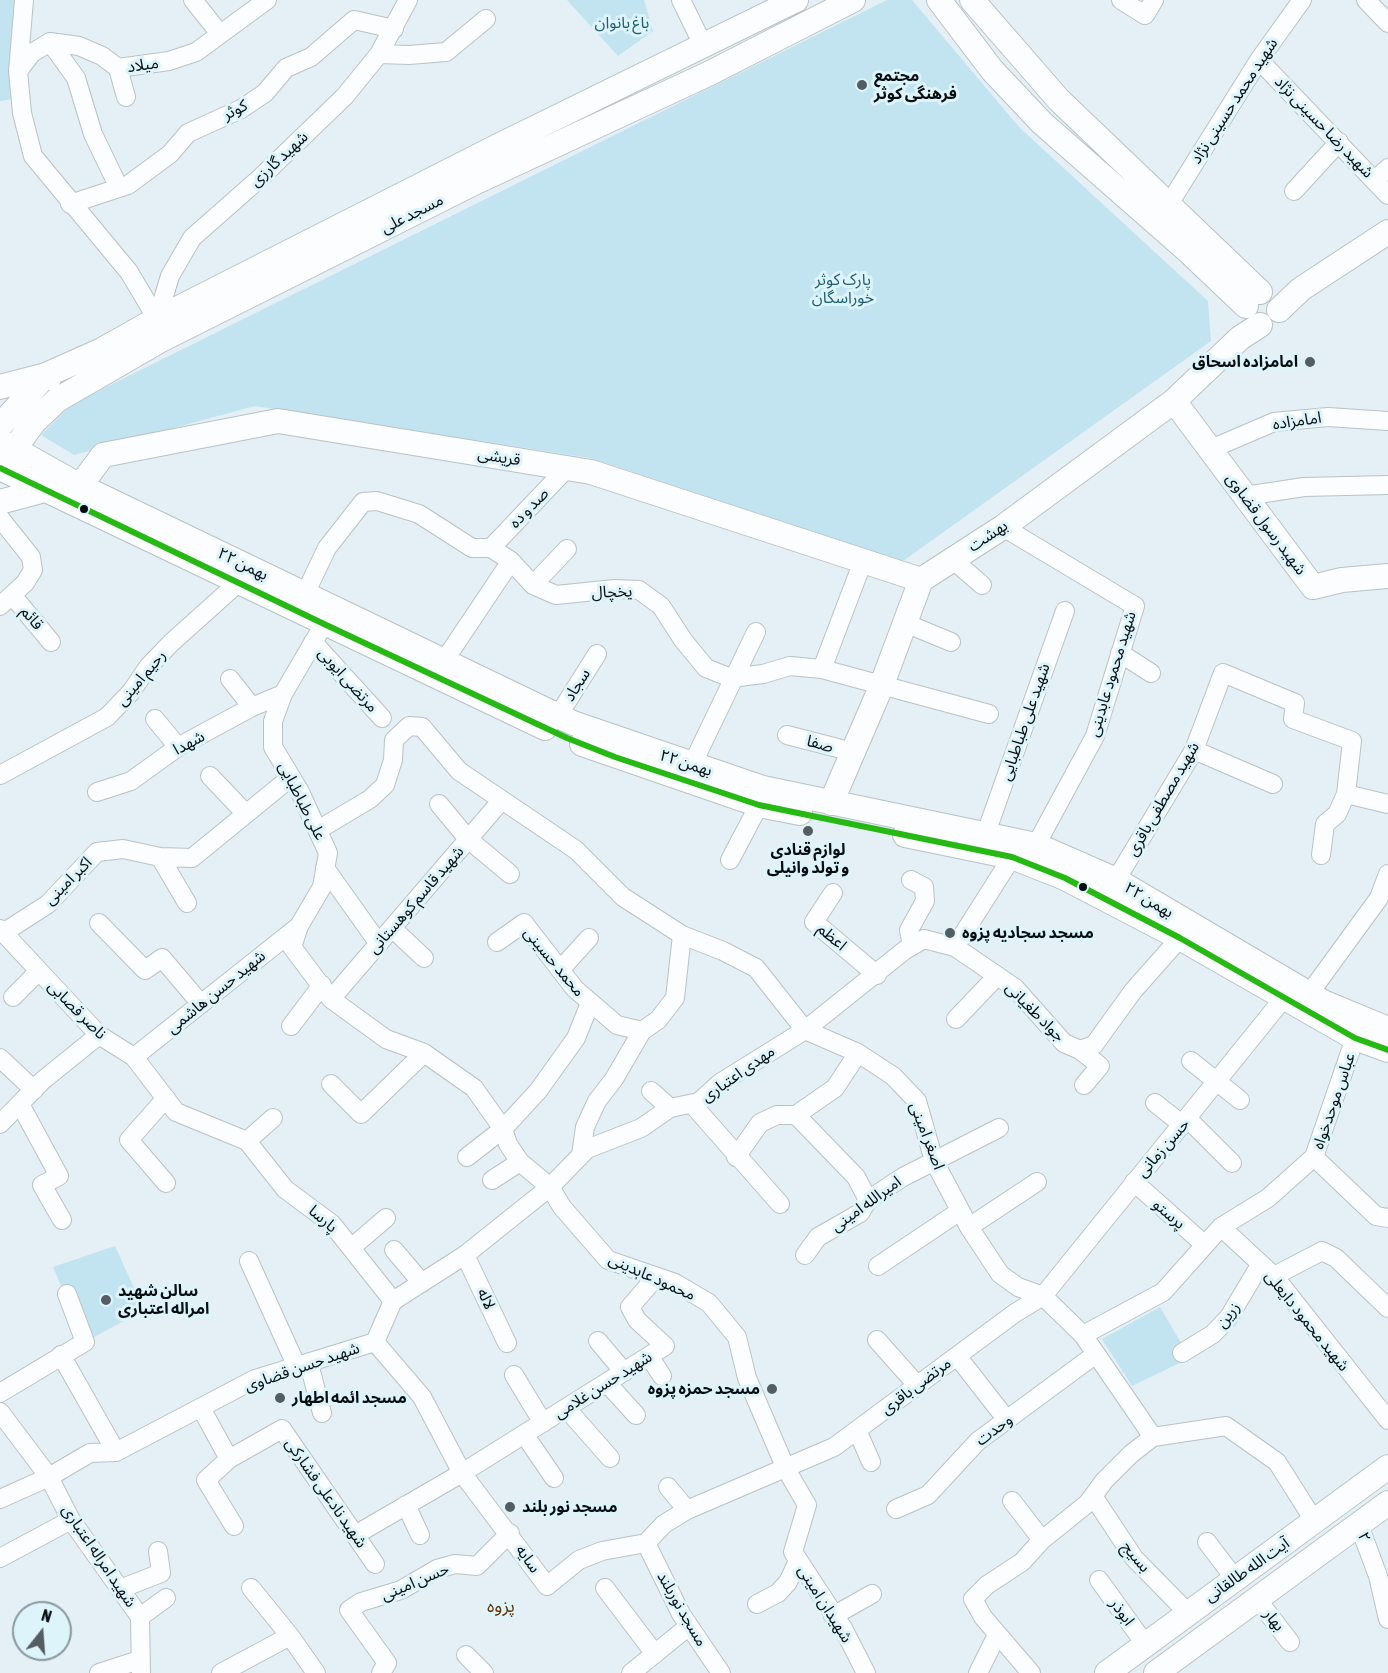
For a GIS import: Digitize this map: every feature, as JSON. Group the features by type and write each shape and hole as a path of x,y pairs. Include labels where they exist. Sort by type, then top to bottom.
{"main road":[{"name":"مسجد علی","path":"4,461 34,423 65,396 159,341 704,46 795,0"},
{"name":"مسجد علی","path":"46,375 100,351 157,319 472,171 708,74 853,0"},
{"path":"939,0 992,70 1042,123 1258,312"},
{"path":"972,0 1059,100 1169,204 1258,312"},
{"path":"1042,123 1059,100"},
{"name":"بهشت","path":"921,580 1003,527 1174,401 1258,312 1301,289 1388,232"},
{"path":"46,375 65,396"},
{"path":"0,387 46,375"},
{"path":"0,426 46,375"},
{"name":"شهید رسول قضاوی","path":"1174,401 1313,587 1342,580 1388,576"},
{"name":"قریشی","path":"73,482 103,455 278,421 591,472 921,580"},
{"path":"34,423 43,450 73,482"},
{"name":"۲۲ بهمن","path":"4,461 73,482 558,716 759,805 1012,857 1065,878 1180,938 1283,999 1355,1038 1388,1050"},
{"name":"۲۲ بهمن","path":"4,461 45,490 239,582 318,633 567,738 661,763 692,765 763,788 1036,845 1116,880 1309,994 1388,1029"},
{"path":"0,502 45,490"},
{"path":"831,803 881,687 921,580"},
{"name":"آیت الله طالقانی","path":"1107,1673 1187,1612 1315,1522 1388,1467"},
{"name":"آیت الله طالقانی","path":"1156,1673 1388,1503"}],"street":[{"path":"194,0 220,34"},
{"name":"میلاد","path":"51,42 79,46 102,56 118,68 170,61 196,52 267,0"},
{"name":"شهید گارزی","path":"157,319 170,276 192,238 260,178 345,96 379,54 408,0"},
{"path":"681,0 704,46"},
{"path":"1121,0 1145,15 1154,0"},
{"name":"شهید محمد حسینی نژاد","path":"1169,204 1259,60 1302,0"},
{"path":"1366,0 1388,23"},
{"path":"25,1 18,71 22,113 33,156 70,204 129,272 157,319"},
{"path":"379,54 409,56 446,52 486,19"},
{"name":"کوثر","path":"70,204 128,185 170,154 188,133 241,109 265,93 286,68 311,57 354,20 394,29"},
{"path":"18,71 32,52 51,42 76,78 93,134 119,188"},
{"name":"شهید رضا حسینی نژاد","path":"1259,60 1340,142 1381,174 1388,195"},
{"path":"118,68 126,97"},
{"path":"1294,191 1340,142"},
{"name":"امامزاده","path":"1210,449 1274,422 1328,417 1388,421"},
{"name":"صد و ده","path":"491,548 567,468"},
{"path":"1245,496 1304,488 1388,485"},
{"name":"یخچال","path":"305,594 327,548 363,502 377,501 419,514 472,548 491,548 511,561 533,585 556,595 615,589 639,590 661,606 683,640 706,668 731,678"},
{"path":"0,518 31,557 33,570 25,583 6,601"},
{"name":"شهید محمود عابدینی","path":"1003,527 1135,606 1095,736 1036,845"},
{"path":"533,585 567,549"},
{"path":"952,559 982,585"},
{"path":"444,661 511,561"},
{"path":"822,669 863,561"},
{"name":"رحیم امینی","path":"0,775 107,717 131,692 147,667 239,582"},
{"name":"قائم","path":"6,601 51,642"},
{"name":"شهید علی طباطبایی","path":"986,833 1065,611"},
{"path":"905,623 951,642"},
{"path":"692,765 731,678 756,632"},
{"name":"علی طباطبایی","path":"318,633 283,694 273,721 273,747 300,792 328,853 322,887 298,926 292,947 327,992 386,1039 424,1053 474,1088 503,1129 508,1144 520,1162 550,1187"},
{"name":"مرتضی ایوبی","path":"318,633 382,718"},
{"path":"1120,653 1151,673"},
{"name":"سجاد","path":"558,716 597,654"},
{"path":"731,678 763,674 790,666 822,669 881,687 989,714"},
{"name":"شهید مصطفی باقری","path":"1116,880 1194,750 1223,673 1295,703 1293,719 1352,741 1346,794 1337,814 1325,824 1321,855"},
{"path":"230,679 252,707"},
{"name":"شهدا","path":"97,792 131,781 177,747 252,707 283,694"},
{"path":"155,719 177,747"},
{"path":"318,830 370,799 385,784 393,760 394,740 409,726 422,727 459,771 576,850 623,897 682,935 723,951 756,968 805,1030"},
{"name":"صفا","path":"787,735 853,752"},
{"path":"1194,750 1273,784"},
{"path":"210,776 246,814"},
{"name":"اکبر امینی","path":"2,931 48,904 97,852 123,849 160,857 192,858 290,778"},
{"path":"1346,794 1388,804"},
{"name":"شهید قاسم کوهستانی","path":"291,1026 378,944 501,801"},
{"path":"440,804 468,839 510,874"},
{"path":"730,860 759,805"},
{"path":"160,857 186,903"},
{"path":"911,880 924,887 925,901 909,930 912,946 924,939 955,947 1012,857"},
{"path":"325,868 378,944"},
{"path":"1309,994 1384,901 1388,874"},
{"name":"اعظم","path":"833,892 814,922 877,975"},
{"path":"99,923 145,970 162,958 201,1004"},
{"name":"محمد حسینی","path":"497,942 524,923 560,970 590,1003 617,1024 642,1031"},
{"name":"شهید حسن هاشمی","path":"134,1057 298,926"},
{"path":"392,928 424,958"},
{"name":"ناصر قصابی","path":"2,931 99,1035 134,1057 177,1112 247,1141"},
{"path":"580,1155 585,1126 597,1101 614,1079 642,1031 657,1020 675,998 682,935"},
{"path":"560,970 589,938"},
{"name":"جواد طغیانی","path":"955,947 1015,988 1064,1043 1080,1050 1094,1045 1133,991 1180,938"},
{"name":"مهدی اعتباری","path":"550,1187 580,1155 600,1143 641,1128 670,1108 699,1102 720,1083 805,1030 912,946"},
{"path":"13,997 39,971"},
{"path":"956,1019 997,976"},
{"name":"حسن زمانی","path":"1043,1296 1283,999"},
{"path":"467,1156 503,1129 537,1092 576,1038 590,1003"},
{"name":"اصغر امینی","path":"805,1030 858,1053 893,1076 917,1101 934,1161 969,1227 1000,1274 1018,1287 1043,1296"},
{"path":"0,1124 34,1090 99,1035"},
{"name":"عباس موحدخواه","path":"1083,1335 1163,1292 1221,1227 1268,1198 1314,1157 1355,1038"},
{"path":"1080,1050 1100,1066 1084,1085"},
{"path":"331,1084 361,1114 424,1053"},
{"path":"736,1157 760,1123 777,1115 796,1115 835,1088 858,1053"},
{"path":"0,1058 34,1090"},
{"path":"1191,1061 1240,1100"},
{"path":"651,1091 670,1108"},
{"path":"166,1098 129,1140 166,1183"},
{"path":"1155,1103 1185,1122 1232,1163"},
{"path":"20,1104 59,1176 42,1185 62,1220"},
{"path":"692,1104 736,1157 780,1204"},
{"path":"796,1115 855,1177 868,1200"},
{"path":"247,1141 273,1118"},
{"name":"امیرالله امینی","path":"805,1255 818,1237 860,1213 868,1200 903,1177 999,1128"},
{"name":"پارسا","path":"247,1141 285,1189 332,1224 393,1301"},
{"path":"1314,1157 1376,1216 1388,1218"},
{"path":"492,1180 520,1162"},
{"path":"969,1227 1037,1182"},
{"name":"پرستو","path":"1134,1182 1204,1245"},
{"path":"393,1301 465,1255 550,1187"},
{"name":"محمود عابدینی","path":"550,1187 562,1207 608,1260 675,1283 709,1304 737,1337 747,1378 786,1469"},
{"path":"878,1266 960,1211"},
{"path":"351,1248 386,1218"},
{"name":"شهید محمود دایعلی","path":"1221,1227 1267,1270 1388,1420"},
{"path":"394,1250 422,1283"},
{"path":"1267,1270 1322,1251 1336,1258 1388,1308"},
{"name":"لاله","path":"465,1255 507,1343"},
{"path":"249,1261 303,1366 322,1413"},
{"name":"زرین","path":"1182,1353 1213,1334 1267,1270"},
{"name":"شهید حسن غلامی","path":"355,1535 462,1473 665,1346 637,1320 630,1307 656,1276"},
{"path":"0,1393 85,1342 67,1294"},
{"path":"1043,1296 1083,1335 1153,1437"},
{"name":"مرتضی باقری","path":"786,1469 834,1447 1043,1296"},
{"name":"شهید حسن قضاوی","path":"0,1499 48,1477 90,1453 116,1452 255,1380 375,1342 393,1301"},
{"path":"877,1340 917,1385"},
{"path":"598,1341 624,1372"},
{"name":"سایه","path":"375,1342 422,1397 462,1473 510,1533 547,1586 579,1560 602,1551 646,1543"},
{"name":"وحدت","path":"896,1509 928,1495 978,1441 1096,1354"},
{"path":"61,1355 116,1452"},
{"path":"649,1356 662,1376"},
{"path":"957,1356 1007,1420"},
{"path":"514,1375 543,1423"},
{"path":"607,1383 636,1415"},
{"path":"201,1408 229,1459 206,1480 234,1526"},
{"path":"566,1408 610,1458"},
{"name":"شهید امراله اعتباری","path":"0,1412 48,1477 71,1520 140,1617 140,1666"},
{"path":"1031,1673 997,1635 973,1599 987,1585 1022,1562 1042,1540 1088,1503 1131,1454 1153,1437 1226,1426 1277,1462 1315,1522"},
{"name":"شهید نادعلی فشارکی","path":"229,1459 282,1430 375,1564"},
{"path":"857,1430 870,1462"},
{"path":"524,1434 554,1478"},
{"path":"646,1543 664,1524 687,1510 786,1469"},
{"name":"شهیدان امینی","path":"786,1469 807,1505 793,1552 844,1630 866,1673"},
{"path":"668,1487 687,1510"},
{"name":"بسیج","path":"1094,1496 1134,1558 1187,1612"},
{"path":"1012,1501 1042,1540"},
{"path":"406,1505 420,1535"},
{"path":"0,1558 71,1520"},
{"name":"۲","path":"1359,1525 1378,1576 1388,1619"},
{"name":"حسن امینی","path":"381,1673 387,1662 349,1610 361,1602 401,1590 437,1569 456,1564 477,1566 510,1533"},
{"path":"1207,1542 1235,1579"},
{"name":"مسجد نوربلند","path":"646,1543 689,1626 721,1673"},
{"path":"120,1589 161,1573 158,1551"},
{"path":"757,1604 778,1593 788,1582 798,1561"},
{"name":"ابوذر","path":"1099,1580 1145,1644"},
{"path":"251,1588 290,1636 316,1673"},
{"path":"605,1588 655,1654"},
{"path":"833,1616 872,1594"},
{"path":"140,1617 166,1598"},
{"name":"بهار","path":"1257,1599 1290,1642"},
{"path":"631,1673 689,1626"},
{"path":"978,1673 997,1635"},
{"path":"221,1673 255,1665 290,1636"},
{"path":"466,1655 484,1673"},
{"path":"99,1673 140,1666"}],"green space":[{"path":"0,0 15,0 14,99 0,101"},
{"name":"باغ بانوان","path":"567,0 644,0 653,31 618,56"},
{"name":"پارک کوثر خوراسگان","path":"887,0 912,0 1019,127 1208,301 1211,341 903,561 590,458 255,406 74,455 41,435 72,404"},
{"name":"سالن شهید امراله اعتباری","path":"115,1246 144,1310 85,1342 53,1267"},
{"path":"1160,1307 1190,1358 1132,1386 1102,1339"}],"transit line":[{"path":"0,468 324,624 567,738 615,757 759,805 1012,857 1065,878 1180,938 1355,1038 1388,1050"}],"place":[{"name":"مجتمع فرهنگی کوثر","path":"862,85"},
{"name":"امامزاده اسحاق","path":"1310,362"},
{"name":"لوازم قنادی و تولد وانیلی","path":"808,831"},
{"name":"مسجد سجادیه پزوه","path":"950,933"},
{"name":"سالن شهید امراله اعتباری","path":"106,1300"},
{"name":"مسجد حمزه پزوه","path":"772,1389"},
{"name":"مسجد ائمه اطهار","path":"280,1398"},
{"name":"مسجد نور بلند","path":"510,1507"}],"district":[{"name":"پزوه","path":"501,1606"}]}
